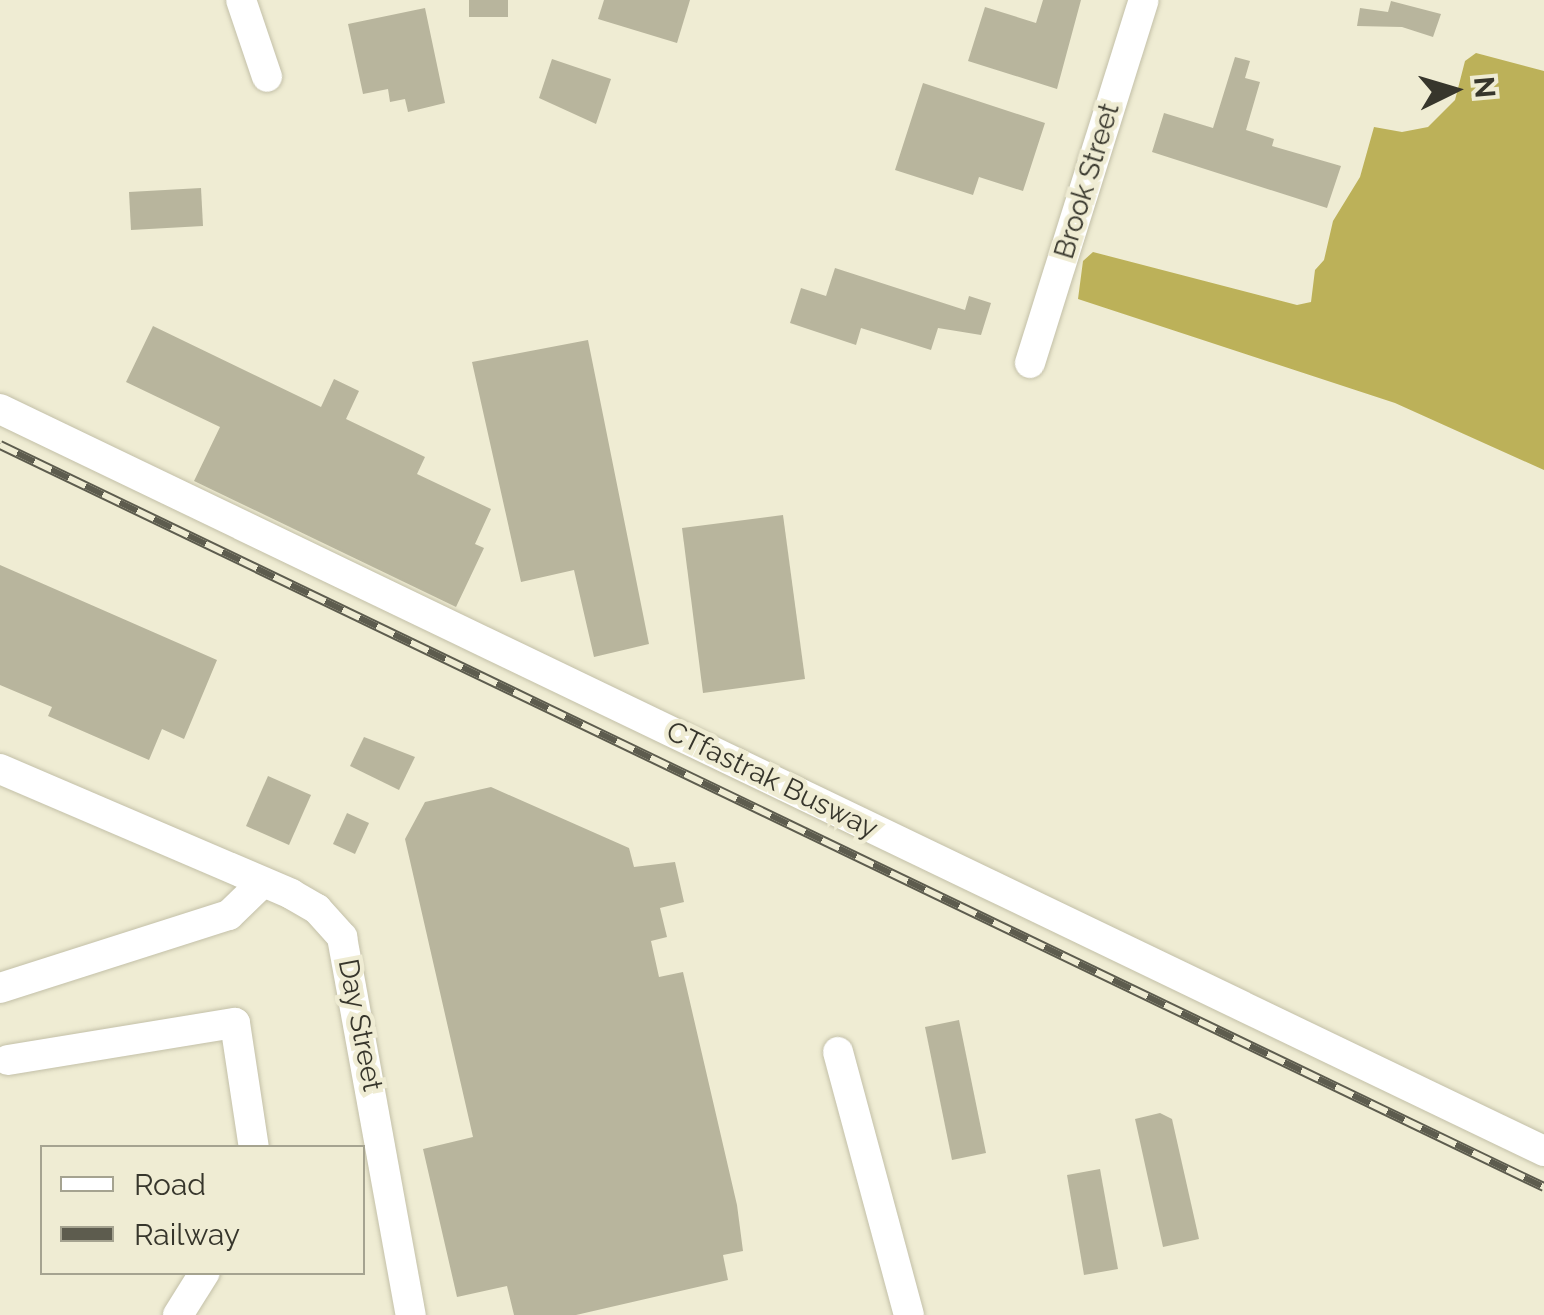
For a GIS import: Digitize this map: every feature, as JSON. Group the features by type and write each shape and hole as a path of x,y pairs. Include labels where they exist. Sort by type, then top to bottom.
{"street":[{"path":"241,0 267,77"},
{"name":"Brook Street","path":"1030,362 1144,0"},
{"name":"CTfastrak Busway","path":"0,408 1544,1152"},
{"name":"Day Street","path":"0,769 263,882 317,909 342,937 374,1169 411,1315"},
{"path":"0,988 229,915 263,882"},
{"path":"8,1060 235,1023 254,1145"},
{"path":"838,1052 908,1315"},
{"path":"178,1315 203,1275"}],"shaded area":[{"path":"1476,53 1544,71 1544,470 1395,403 1078,299 1083,261 1093,252 1297,305 1311,302 1315,270 1324,260 1333,221 1360,177 1374,127 1402,132 1428,127 1455,100 1465,61"}],"building":[{"path":"469,0 508,0 508,17 469,17"},
{"path":"604,0 690,0 677,43 598,19"},
{"path":"1043,0 1081,0 1057,89 968,61 985,7 1036,23"},
{"path":"1391,1 1441,14 1433,37 1402,27 1357,26 1360,8 1388,12"},
{"path":"425,8 445,103 408,112 405,99 390,102 388,89 363,94 348,24"},
{"path":"1235,57 1250,61 1245,78 1260,82 1246,130 1274,139 1272,146 1341,166 1327,208 1152,152 1164,113 1213,128"},
{"path":"552,59 611,79 596,124 539,98"},
{"path":"923,83 1045,123 1023,191 979,177 973,195 895,170"},
{"path":"201,188 203,226 131,230 129,192"},
{"path":"835,268 965,310 969,296 991,303 981,335 938,328 931,350 861,328 856,345 790,323 801,288 826,296"},
{"path":"153,326 321,407 334,379 359,391 346,419 425,457 417,474 491,509 475,544 484,548 456,607 194,481 220,427 126,382"},
{"path":"588,340 649,644 594,657 574,570 521,582 472,362"},
{"path":"783,515 805,679 703,693 682,528"},
{"path":"0,565 217,660 184,739 162,729 149,760 48,716 52,707 0,685"},
{"path":"364,737 415,757 399,790 350,766"},
{"path":"268,776 311,795 289,845 246,826"},
{"path":"491,787 629,848 634,867 675,862 684,902 660,908 667,937 651,941 659,977 683,972 737,1205 743,1251 723,1255 728,1280 576,1315 514,1315 507,1286 457,1297 423,1149 473,1137 405,839 425,802"},
{"path":"347,813 369,823 355,854 333,844"},
{"path":"959,1020 986,1153 952,1160 925,1027"},
{"path":"1160,1113 1172,1119 1199,1239 1163,1247 1135,1119"},
{"path":"1100,1169 1118,1269 1084,1275 1067,1175"}],"railway":[{"path":"0,445 1544,1187"}]}
